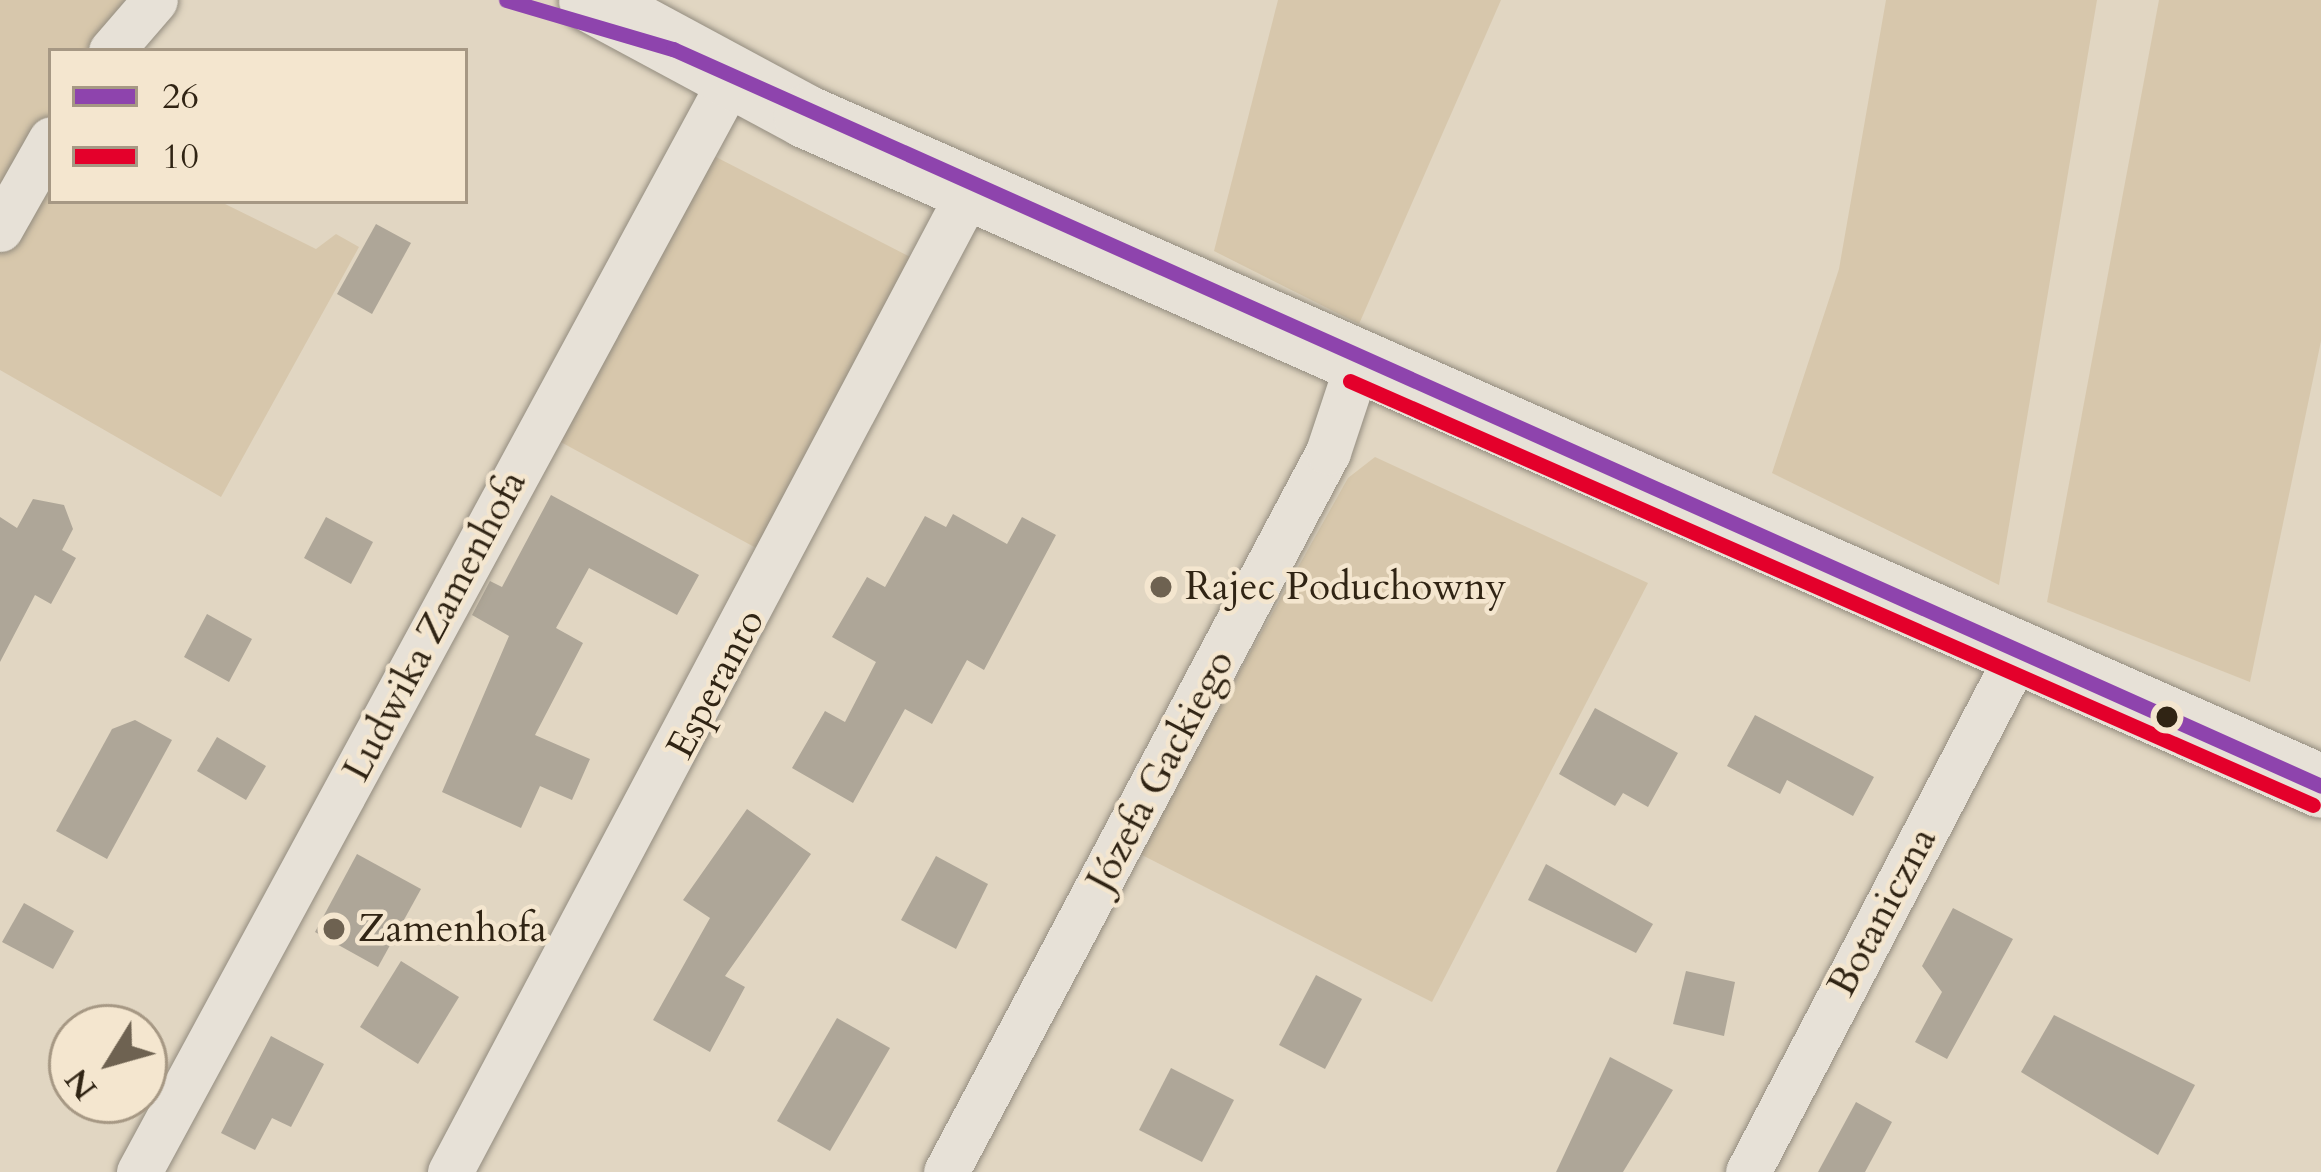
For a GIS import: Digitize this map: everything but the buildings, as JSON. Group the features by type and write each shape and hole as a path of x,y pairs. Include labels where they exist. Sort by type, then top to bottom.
{"main road":[{"path":"590,0 730,81 970,190 2321,786"}],"street":[{"path":"114,48 155,0"},
{"name":"Ludwika Zamenhofa","path":"139,1172 730,81"},
{"path":"0,229 48,144"},
{"name":"Esperanto","path":"450,1172 970,190"},
{"name":"Józefa Gackiego","path":"946,1172 1328,452 1358,362"},
{"name":"Botaniczna","path":"1748,1172 2019,652"}],"shaded area":[{"path":"0,0 125,0 87,48 48,48 48,204 225,204 316,249 336,234 359,247 221,497 0,370"},
{"path":"1278,0 1501,0 1359,324 1214,251"},
{"path":"1886,0 2097,0 1999,585 1772,473 1839,269"},
{"path":"2159,0 2321,0 2321,341 2250,682 2047,602"},
{"path":"714,156 916,260 758,549 557,440"},
{"path":"1375,457 1648,583 1432,1002 1138,853 1348,478"}],"transit line":[{"name":"26","path":"506,0 673,49 2321,786"},
{"name":"10","path":"1350,381 2313,805"}],"place":[{"name":"Rajec Poduchowny","path":"1161,587"},
{"name":"Zamenhofa","path":"334,929"}]}
